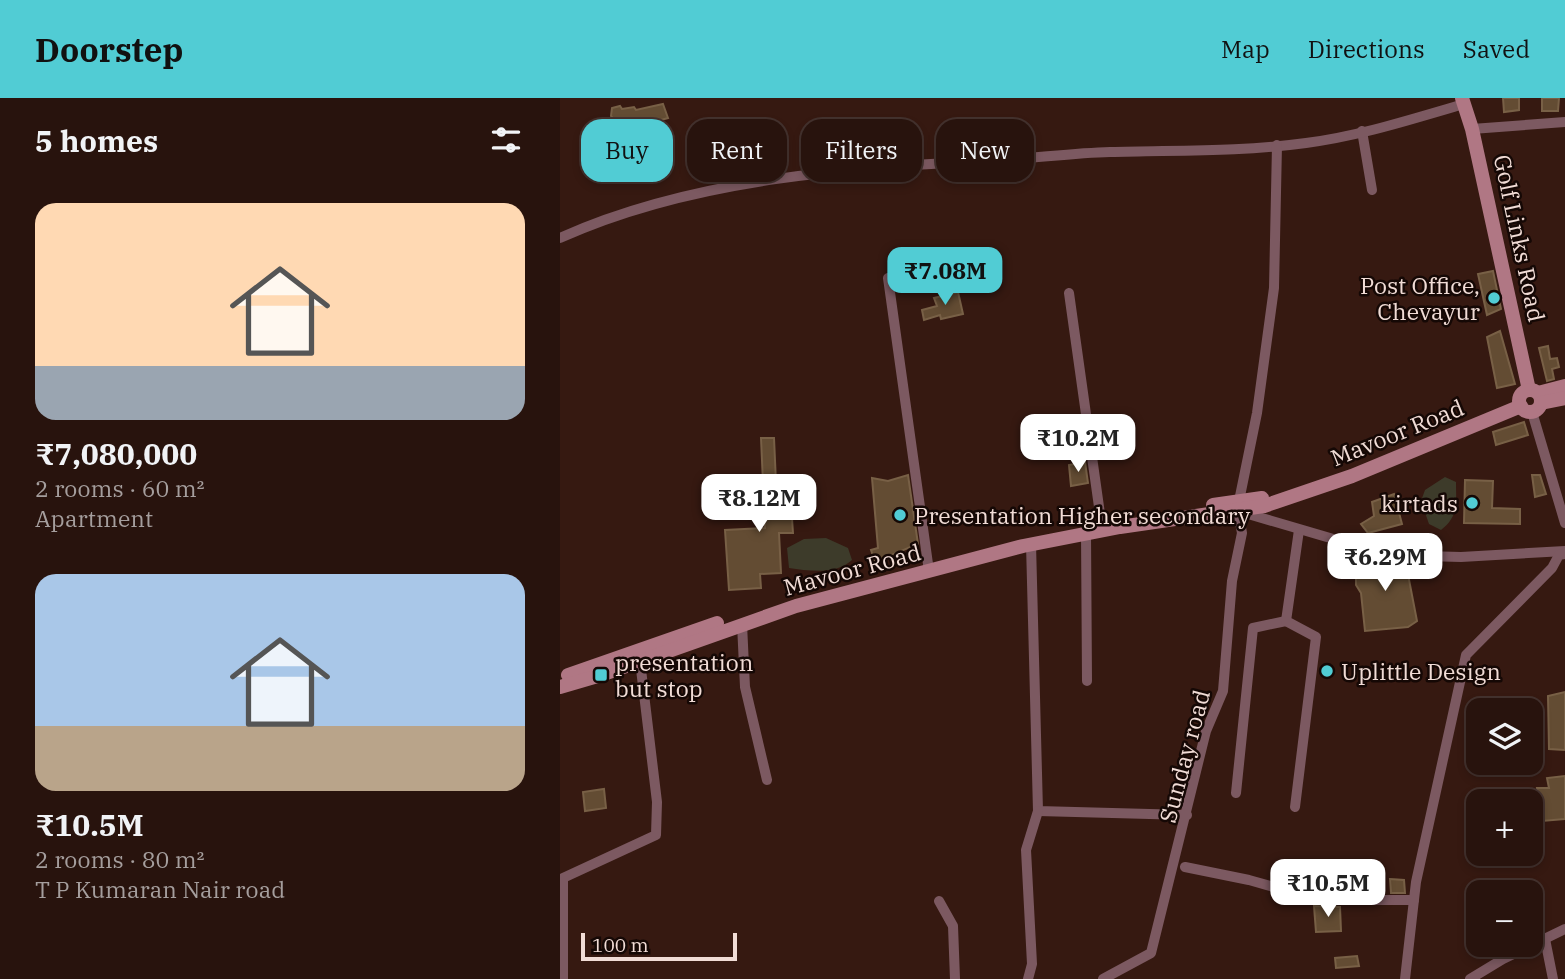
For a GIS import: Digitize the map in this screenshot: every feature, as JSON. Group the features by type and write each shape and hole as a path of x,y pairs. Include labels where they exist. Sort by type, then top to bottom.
{"main road":[{"name":"Golf Links Road","path":"1463,101 1472,129 1530,400"},
{"path":"1530,400 1565,386"},
{"path":"1530,400 1565,398"},
{"name":"Mavoor Road","path":"560,687 807,603 1031,544 1238,506 1339,472 1530,400"},
{"name":"Mavoor Road","path":"560,678 796,597 1024,537 1101,521 1238,506"}],"street":[{"path":"560,238 603,219 681,198 877,167 1110,152 1198,153 1277,145 1363,131 1463,101"},
{"path":"1472,129 1565,122"},
{"path":"1363,131 1372,190"},
{"name":"Sunday road","path":"1103,979 1151,953 1206,730 1223,691 1232,582 1242,533 1238,506 1257,413 1274,288 1277,145"},
{"path":"888,278 928,564"},
{"path":"1069,293 1101,521"},
{"path":"1530,400 1565,523"},
{"path":"1238,506 1299,530 1388,555 1461,557 1565,552"},
{"path":"1286,621 1299,530"},
{"path":"1086,533 1087,681"},
{"path":"1028,979 1032,964 1026,850 1038,810 1031,544"},
{"path":"1405,979 1414,900 1428,817 1466,655 1552,568 1559,555 1565,552"},
{"path":"1236,793 1253,628 1286,621 1316,637 1295,807"},
{"path":"742,624 745,687 767,780"},
{"path":"563,979 564,878 656,835 657,802 640,661"},
{"path":"1038,810 1187,815"},
{"path":"1185,867 1249,880 1320,900 1414,900"},
{"path":"939,901 953,926 955,979"},
{"path":"1470,979 1565,929"},
{"path":"1545,939 1553,979"}],"shaded area":[{"path":"1445,477 1456,482 1456,503 1451,520 1441,530 1429,524 1421,501 1425,490"},
{"path":"826,538 848,548 852,560 831,570 789,568 787,548 804,539"}],"building":[{"path":"1503,98 1519,98 1519,110 1504,112"},
{"path":"1542,98 1559,98 1558,111 1542,111"},
{"path":"663,104 668,118 613,119 611,116 612,108 620,106 622,109 634,107 636,110"},
{"path":"1493,271 1501,309 1487,315 1478,274"},
{"path":"958,292 963,314 941,319 940,315 924,320 922,310 937,306 934,298"},
{"path":"1500,331 1515,384 1497,388 1487,337"},
{"path":"1548,346 1550,359 1557,358 1559,367 1552,369 1554,379 1547,381 1539,348"},
{"path":"1524,422 1528,435 1496,445 1493,432"},
{"path":"761,438 774,438 777,505 791,504 793,533 779,533 781,573 760,574 761,588 729,590 725,530 765,528"},
{"path":"1085,462 1088,483 1071,486 1069,465"},
{"name":"Presentation Higher secondary","path":"908,475 918,544 875,562 871,550 878,548 872,478 888,481"},
{"path":"1532,475 1540,475 1546,494 1535,497"},
{"path":"1465,480 1493,481 1492,508 1520,509 1520,524 1464,523"},
{"path":"1394,494 1402,524 1368,533 1361,524 1374,516 1372,502"},
{"path":"1356,553 1406,564 1417,621 1408,627 1365,631 1361,593 1356,585"},
{"path":"1565,692 1565,750 1549,749 1548,696"},
{"path":"1565,776 1565,819 1543,821 1543,789 1537,788 1549,788 1547,778"},
{"path":"604,789 606,808 585,811 583,792"},
{"path":"1390,879 1404,880 1405,893 1391,893"},
{"path":"1314,906 1340,907 1341,931 1316,932"},
{"path":"1357,956 1359,966 1336,968 1335,958"}],"place":[{"name":"Post Office, Chevayur","path":"1494,298"},
{"name":"kirtads","path":"1472,503"},
{"name":"Presentation Higher secondary","path":"900,515"},
{"name":"Uplittle Design","path":"1327,671"},
{"name":"presentation but stop","path":"601,675"}]}
